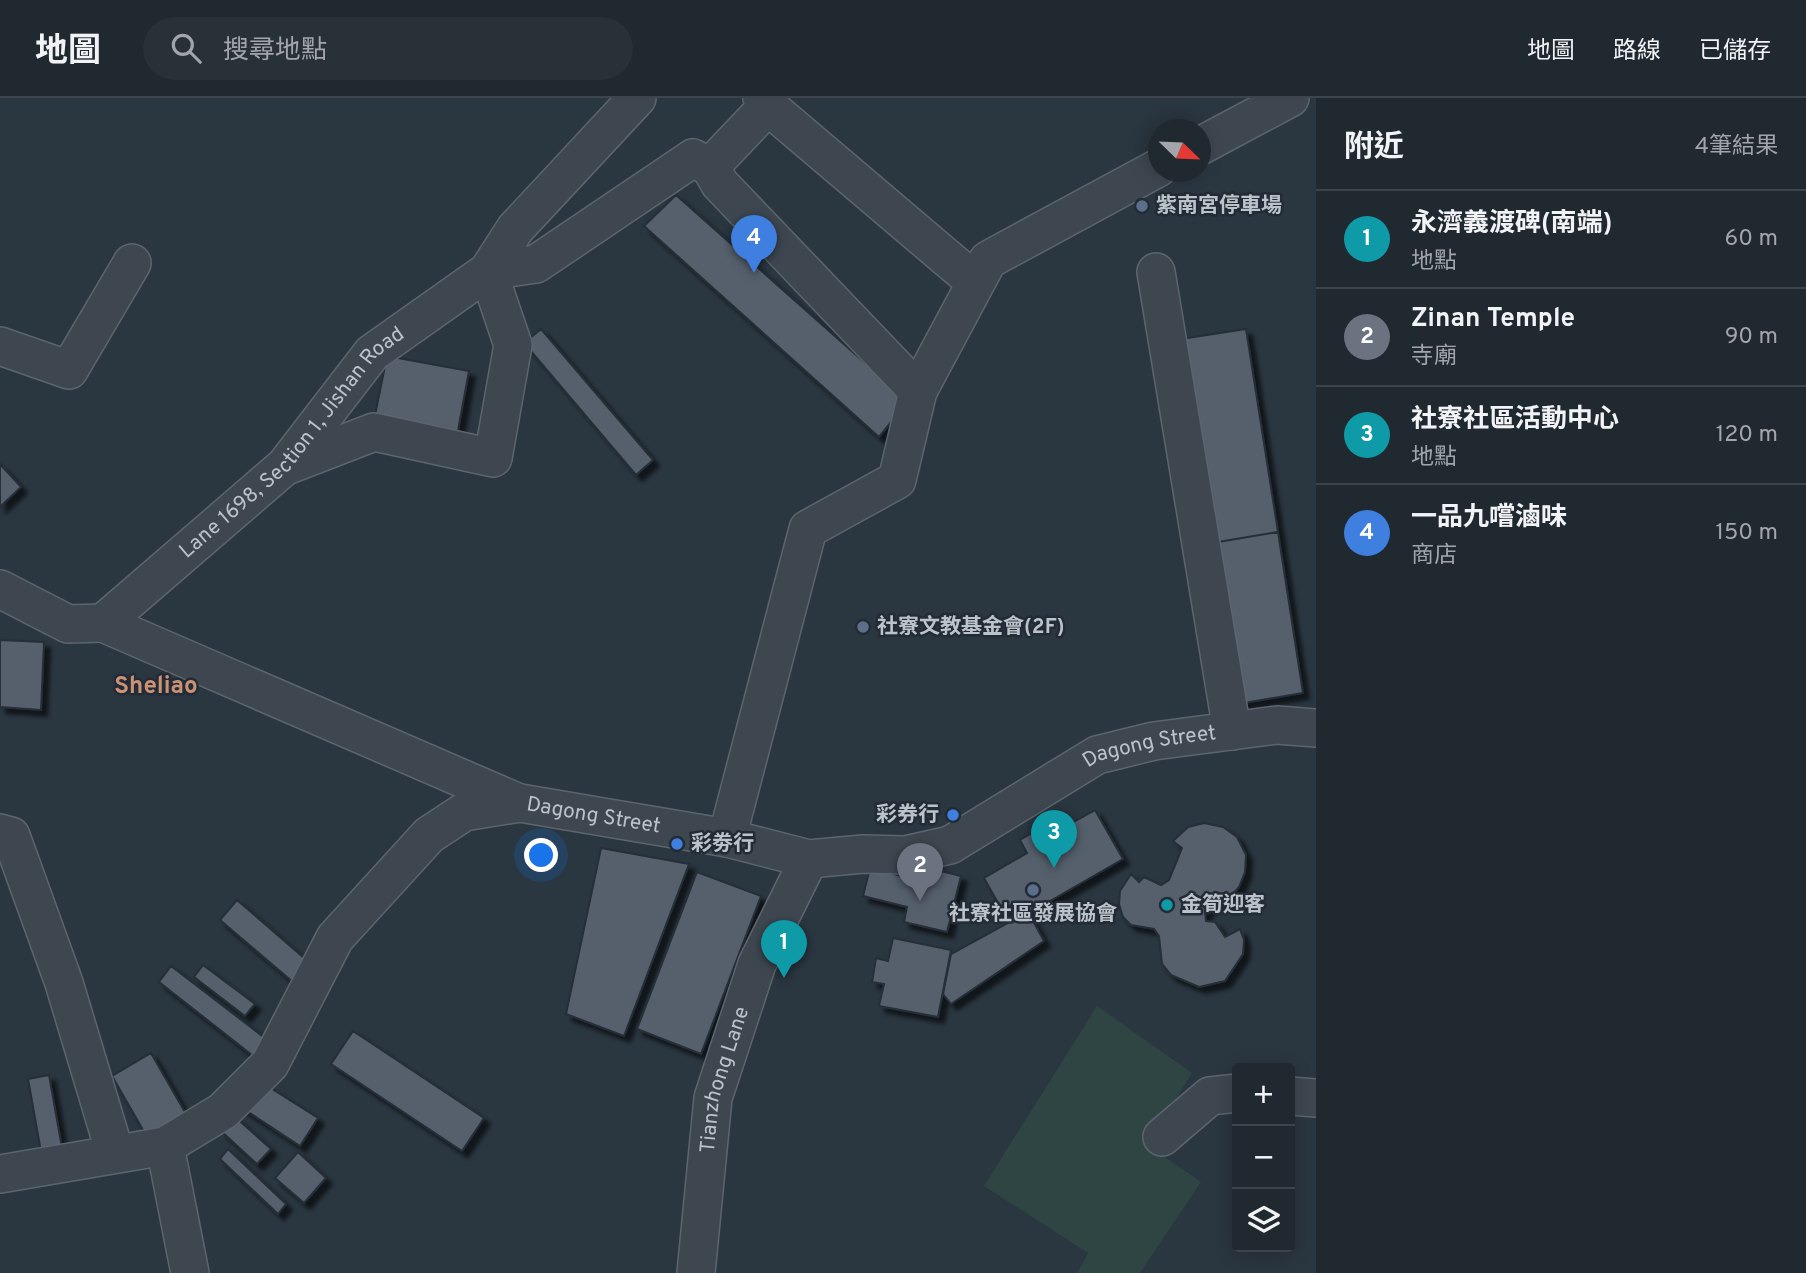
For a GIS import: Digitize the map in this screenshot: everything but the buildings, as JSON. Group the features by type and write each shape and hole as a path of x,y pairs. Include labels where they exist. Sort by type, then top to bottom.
{"street":[{"path":"488,271 515,229 637,98"},
{"path":"1211,140 1290,98"},
{"path":"710,167 765,102 974,281"},
{"path":"488,271 536,264 693,158 710,167 720,184 918,391"},
{"path":"727,838 808,529 897,480 918,391 974,281 988,260 1148,174"},
{"path":"0,346 69,370 132,263"},
{"path":"285,466 374,432 493,457 513,345 488,271"},
{"name":"Lane 1698, Section 1, Jishan Road","path":"103,623 285,466 372,353 488,271"},
{"path":"1156,272 1232,731"},
{"path":"0,589 68,624 103,623 520,803"},
{"name":"Dagong Street","path":"0,1174 165,1146 223,1111 270,1064 335,938 429,835 464,812 520,803 727,838 808,859 863,854 905,855 950,845 1097,755 1154,741 1276,725 1316,728"},
{"path":"0,833 10,836 60,971 115,1153"},
{"name":"Tianzhong Lane","path":"696,1273 713,1098 757,964 808,859"},
{"path":"1163,1137 1210,1096 1232,1094"},
{"path":"1295,1096 1316,1098"},
{"path":"165,1146 190,1273"}],"green space":[{"path":"1097,1006 1192,1073 1148,1145 1201,1182 1140,1273 1077,1273 1088,1253 984,1186"}],"place":[{"name":"紫南宮停車場","path":"1142,206"},
{"name":"一品九嚐滷味","path":"754,273"},
{"name":"社寮文教基金會(2F)","path":"863,627"},
{"name":"彩券行","path":"953,815"},
{"name":"彩劵行","path":"677,844"},
{"name":"社寮社區活動中心","path":"1054,868"},
{"name":"社寮社區發展協會","path":"1033,890"},
{"name":"Zinan Temple","path":"920,901"},
{"name":"金筍迎客","path":"1167,905"},
{"name":"永濟義渡碑(南端)","path":"784,978"}],"district":[{"name":"Sheliao","path":"156,687"}]}
